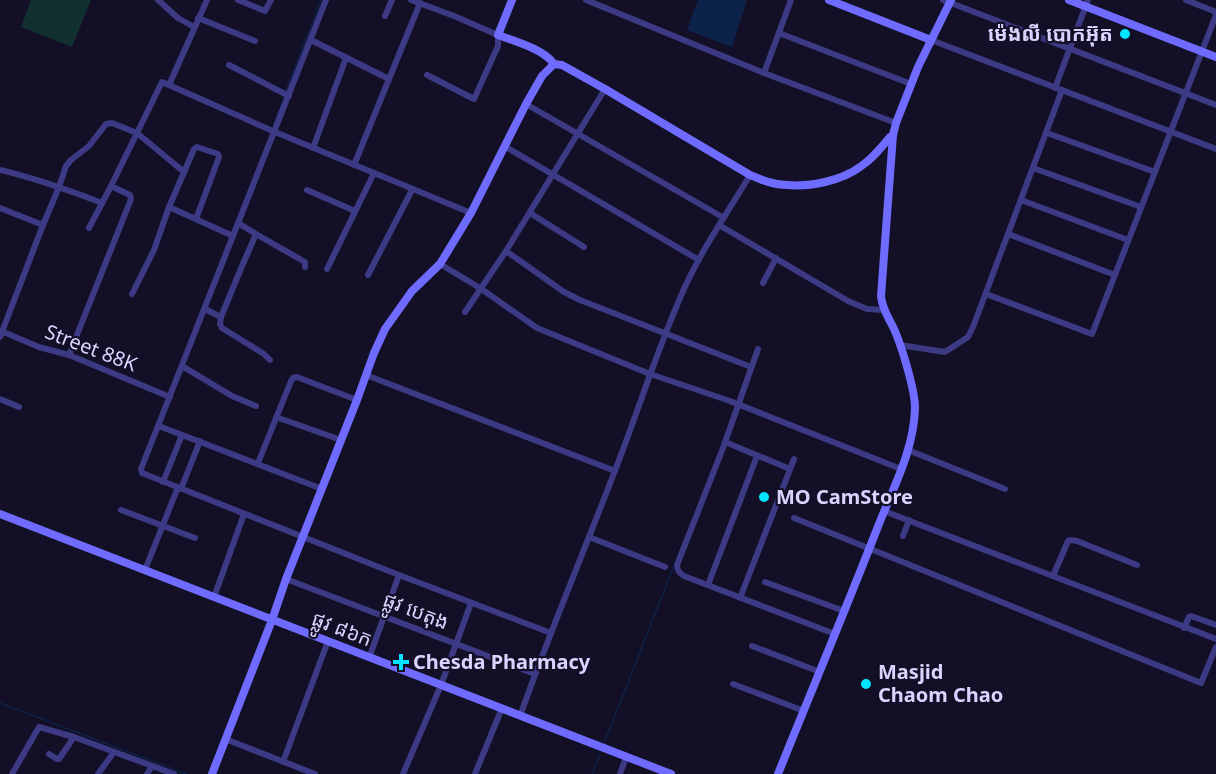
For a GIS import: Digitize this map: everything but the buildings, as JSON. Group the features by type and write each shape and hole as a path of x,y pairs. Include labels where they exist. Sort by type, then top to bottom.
{"street":[{"path":"158,0 178,18 194,27"},
{"path":"169,85 207,0"},
{"path":"238,0 265,11 271,0"},
{"path":"326,0 286,94 275,132 141,469 142,473 399,576 551,633"},
{"path":"385,16 392,0"},
{"path":"411,0 536,50 550,58 554,64 562,65 605,88 750,175 766,182 788,186 810,184 846,175 858,169 875,155 893,135"},
{"path":"427,75 474,99 498,46 498,35 512,0"},
{"path":"586,0 764,73 896,123"},
{"path":"764,73 790,0"},
{"path":"829,0 1216,149"},
{"path":"1069,0 1087,3 1216,57"},
{"path":"986,294 1092,334 1216,13 1186,0"},
{"path":"778,774 901,469 913,432 915,406 912,388 896,333 884,310 881,296 893,135 911,84 948,1 1216,105"},
{"path":"354,165 420,3"},
{"path":"1055,87 1087,3"},
{"path":"198,18 255,41"},
{"path":"778,33 911,84"},
{"path":"310,40 389,79"},
{"path":"313,148 346,58"},
{"path":"212,774 385,329 412,291 440,264 471,213 526,104 542,76 554,64"},
{"path":"229,65 286,94"},
{"path":"89,228 162,82 275,132 471,213"},
{"path":"465,312 530,213 605,88"},
{"path":"900,345 945,352 968,337 974,327 1062,90"},
{"path":"526,104 724,218"},
{"path":"1,333 66,166 89,146 106,124 112,123 137,133 184,172"},
{"path":"1047,133 1155,172"},
{"path":"132,294 154,250 169,207 194,149 197,147 218,154 219,157 196,219"},
{"path":"506,147 699,260"},
{"path":"1033,168 1142,207"},
{"path":"0,170 26,176 102,203"},
{"path":"327,269 374,173"},
{"path":"520,716 684,289 750,175"},
{"path":"69,355 131,199 130,195 111,186"},
{"path":"307,190 355,212"},
{"path":"368,275 412,190"},
{"path":"1021,200 1128,240"},
{"path":"169,207 233,236"},
{"path":"0,208 43,225"},
{"path":"530,213 584,247"},
{"path":"238,223 298,257 305,262 305,267"},
{"path":"719,225 848,301 867,309 884,310"},
{"path":"256,234 220,324 222,328 270,360"},
{"path":"1008,234 1115,274"},
{"path":"506,251 564,292 580,300 751,367"},
{"path":"763,283 776,258"},
{"path":"440,264 480,288 537,328 650,374 738,405 901,469"},
{"path":"205,309 221,317"},
{"name":"Street 88K","path":"1,333 69,355 170,397"},
{"path":"758,349 677,565 678,571 684,576 835,634"},
{"path":"182,366 232,396 256,406"},
{"path":"366,375 615,471"},
{"path":"258,463 293,378 297,377 357,400"},
{"path":"0,399 19,407"},
{"path":"276,417 341,440"},
{"path":"159,426 322,489"},
{"path":"163,482 182,435"},
{"path":"145,570 200,441"},
{"path":"725,442 790,469"},
{"path":"908,450 1005,489"},
{"path":"708,585 757,456"},
{"path":"740,598 794,459"},
{"path":"121,510 195,538"},
{"path":"884,511 1216,639"},
{"path":"214,597 244,513"},
{"name":"ផ្លូវ ៨៦ក","path":"0,514 667,773"},
{"path":"794,518 1201,683 1216,647"},
{"path":"903,536 909,520"},
{"path":"589,537 665,567"},
{"path":"1053,576 1070,540 1137,566"},
{"path":"369,658 399,576"},
{"name":"ផ្លូវ បេតុង","path":"286,579 535,674"},
{"path":"765,582 844,611"},
{"path":"403,774 441,685 471,603"},
{"path":"1185,628 1191,616 1216,625"},
{"path":"283,762 328,641"},
{"path":"752,646 820,672"},
{"path":"733,684 804,711"},
{"path":"476,774 502,708"},
{"path":"12,774 39,727 74,737 174,774"},
{"path":"50,754 59,759 74,737"},
{"path":"225,739 315,774"},
{"path":"98,774 114,752"},
{"path":"620,774 626,757"},
{"path":"147,774 152,765"}],"green space":[{"path":"31,0 91,0 72,47 21,27"}],"water":[{"path":"698,0 747,0 732,47 687,30"}],"waterway":[{"path":"285,93 321,0"},
{"path":"274,124 284,98"},
{"path":"604,743 674,566"},
{"path":"0,703 186,774"},
{"path":"592,774 600,755"}],"place":[{"name":"ម៉េងលី បោកអ៊ុត","path":"1125,34"},
{"name":"MO CamStore","path":"764,497"},
{"name":"Chesda Pharmacy","path":"401,662"},
{"name":"Masjid Chaom Chao","path":"866,684"}]}
